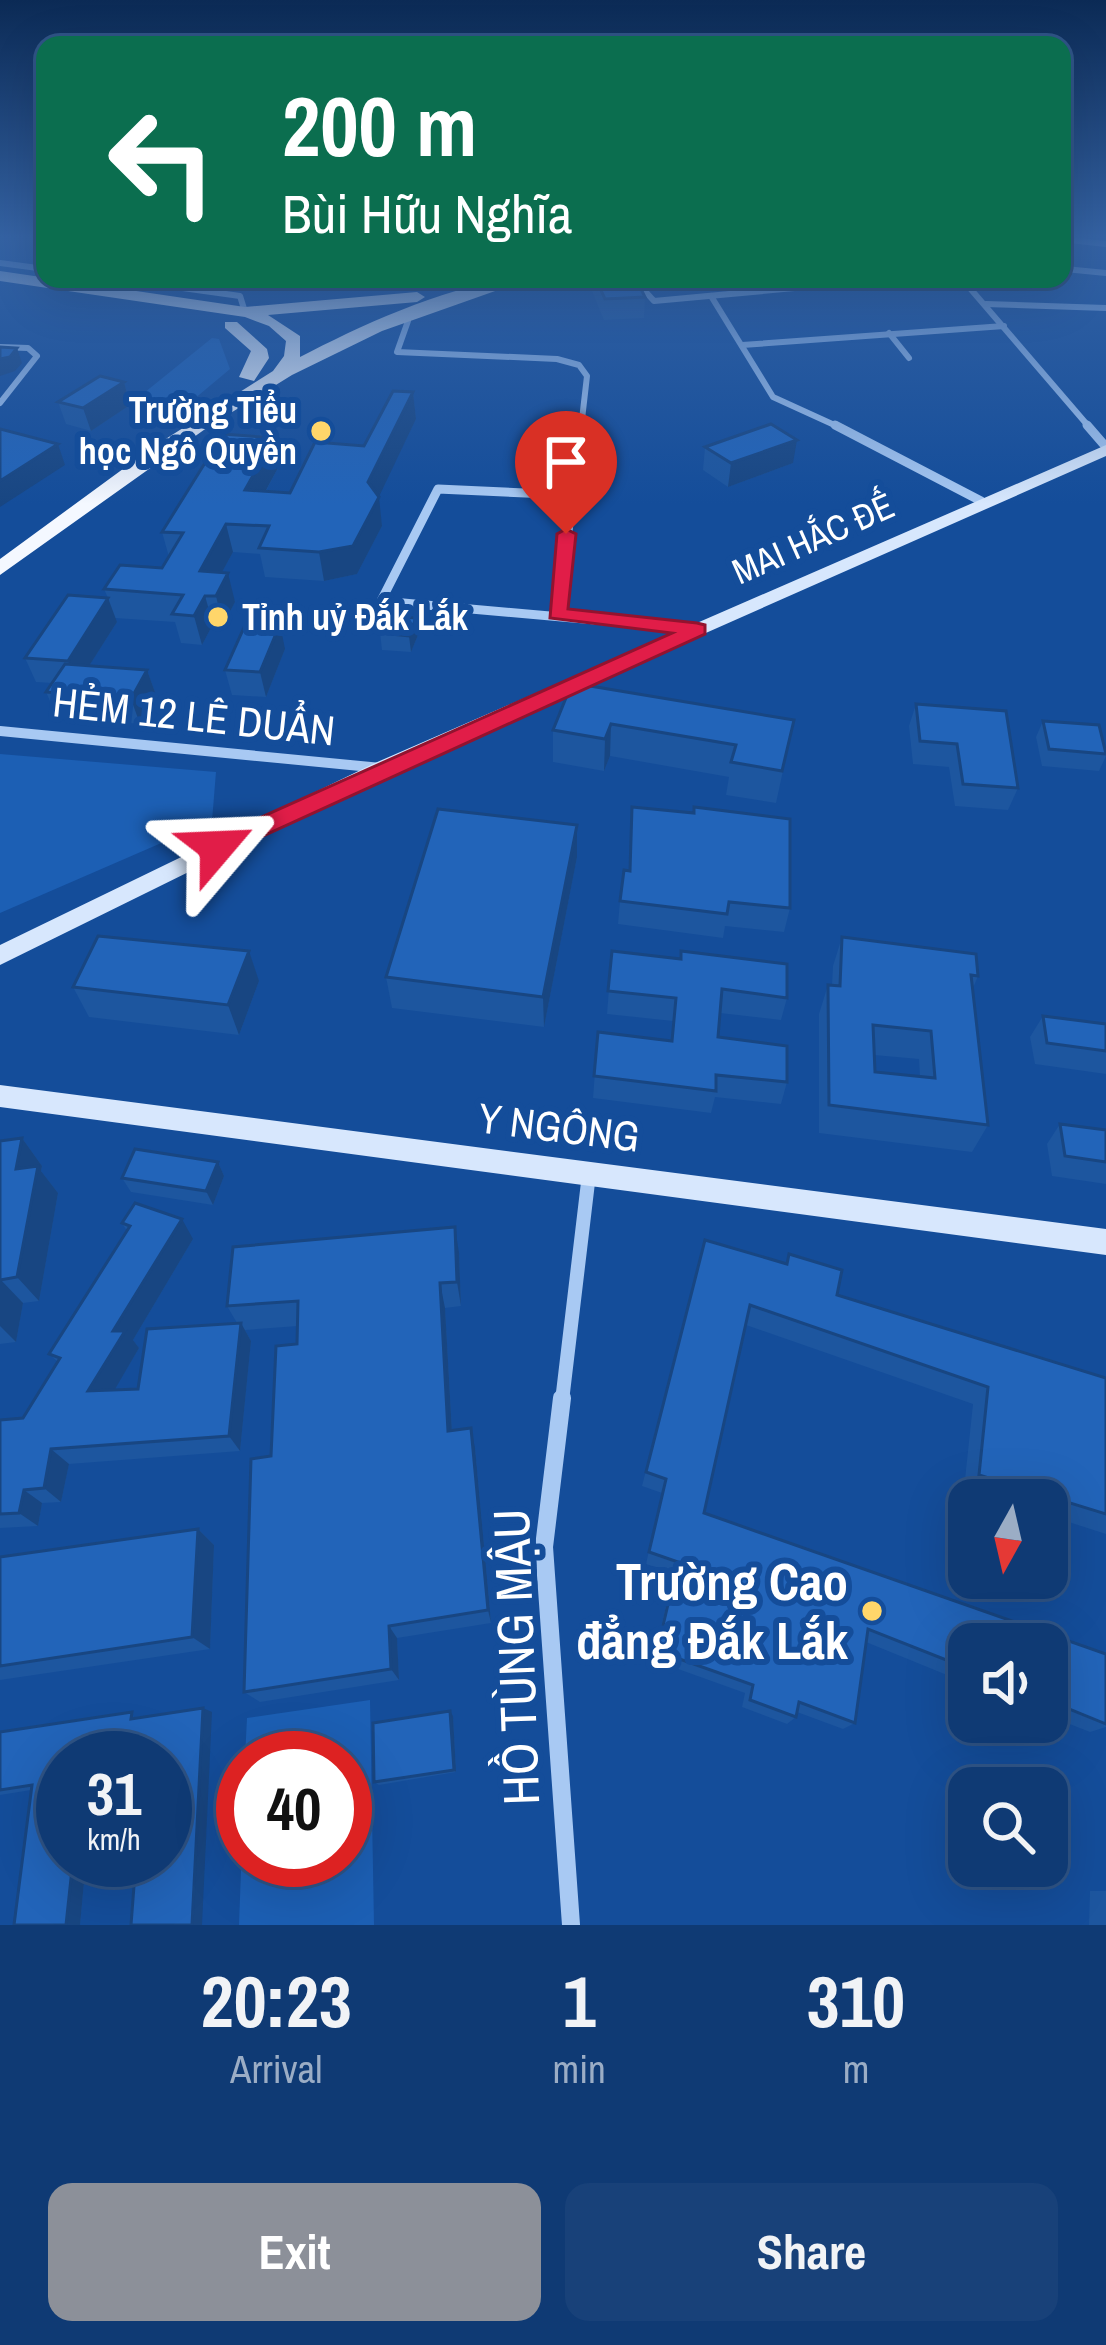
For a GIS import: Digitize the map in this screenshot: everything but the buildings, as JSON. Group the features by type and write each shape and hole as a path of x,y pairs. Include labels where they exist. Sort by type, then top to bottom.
{"main road":[{"path":"243,325 259,349 248,377"},
{"path":"278,325 287,331 294,350 278,378"},
{"path":"175,440 206,407 248,377 294,350 353,325"},
{"path":"0,569 175,440 278,378 384,325"}],"street":[{"path":"407,325 398,352 557,359 578,365 587,376 558,614"},
{"path":"729,325 773,397 893,452 981,501"},
{"path":"742,345 1004,326 1106,448"},
{"path":"889,333 909,358"},
{"path":"0,347 28,348 37,356 0,404"},
{"name":"MAI HẮC ĐẾ","path":"0,956 93,906 382,768 1106,448"},
{"path":"571,495 438,489 381,601 697,630"},
{"name":"HẺM 12 LÊ DUẨN","path":"0,730 382,768"},
{"name":"MAI HẮC ĐẾ","path":"0,941 93,906"},
{"name":"Y NGÔNG","path":"0,1096 1106,1241"},
{"name":"HỒ TÙNG MẬU","path":"571,1925 544,1547 590,1173"}],"shaded area":[{"path":"212,338 219,339 230,369 187,405 139,397"},
{"path":"0,754 216,772 212,821 0,913"},
{"path":"370,1700 371,1731 246,1731 247,1718"},
{"path":"372,1812 374,1925 239,1925 240,1887 372,1887"}],"place":[{"name":"Trường Tiểu học Ngô Quyền","path":"321,431"},
{"name":"Tỉnh uỷ Đắk Lắk","path":"218,617"},
{"name":"Trường Cao đẳng Đắk Lắk","path":"872,1611"}],"route":[{"path":"217,847 382,768 697,630 558,614 566,534"}]}
